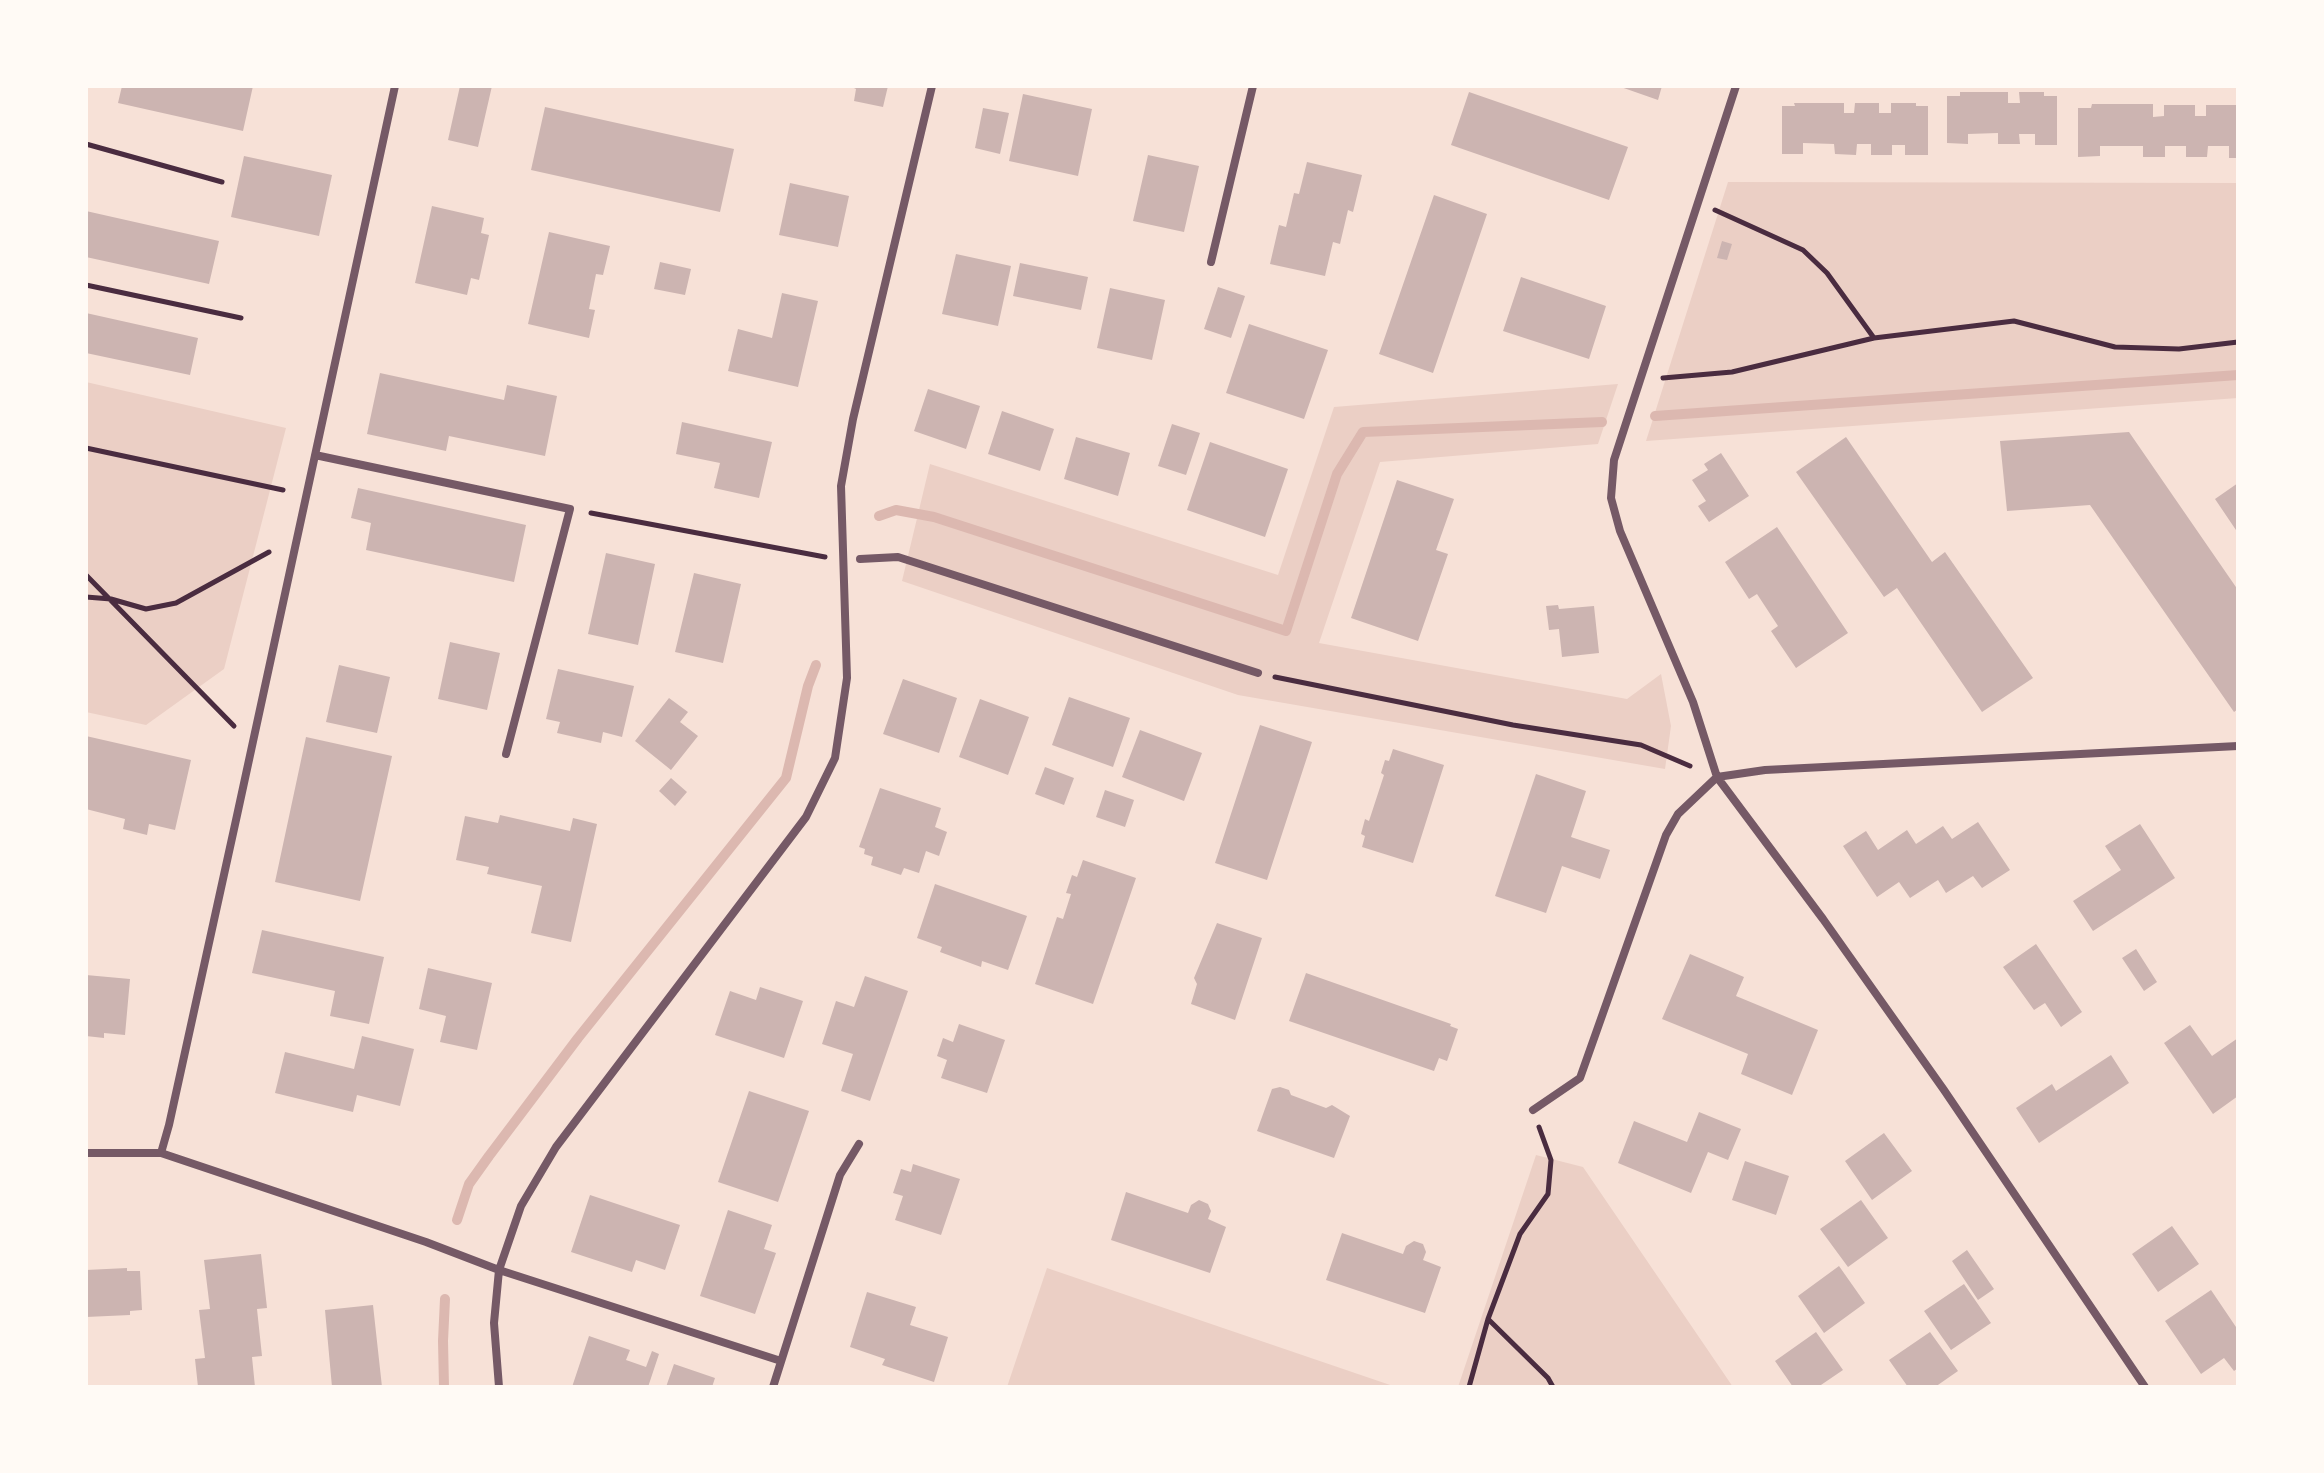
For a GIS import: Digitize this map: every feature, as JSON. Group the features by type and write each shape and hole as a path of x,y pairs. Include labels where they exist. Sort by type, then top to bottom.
{"street":[{"path":"161,1153 395,86"},
{"path":"499,1387 494,1323 499,1270 521,1206 556,1147 806,817 835,758 847,678 841,486 853,419 932,86"},
{"path":"1211,262 1253,86"},
{"path":"1736,86 1614,460 1611,498 1620,531 1693,702 1717,777 1823,919 1944,1090 2145,1387"},
{"path":"315,455 570,509 506,754"},
{"path":"860,559 898,557 1258,673"},
{"path":"1533,1110 1580,1078 1666,835 1678,814 1717,777 1765,770 2238,746"},
{"path":"773,1387 840,1175 859,1144"},
{"path":"86,1153 161,1153 426,1242 499,1270 781,1361"}],"path":[{"path":"86,144 222,182"},
{"path":"1698,203 1803,250 1827,273 1874,338"},
{"path":"86,285 241,318"},
{"path":"1639,380 1732,372 1874,338 2014,321 2115,347 2179,349 2238,342"},
{"path":"86,448 283,490"},
{"path":"570,509 814,556"},
{"path":"86,597 111,599 146,609 176,603 269,552"},
{"path":"86,575 253,744"},
{"path":"1258,673 1513,725 1641,745 1717,777"},
{"path":"1469,1387 1488,1319 1520,1234 1548,1194 1551,1160 1533,1110"},
{"path":"1488,1319 1548,1378 1553,1387"}],"shaded area":[{"path":"1728,182 2238,183 2238,398 1646,441"},
{"path":"86,382 286,428 224,669 146,725 86,712"},
{"path":"1618,384 1598,444 1380,462 1319,643 1627,699 1661,674 1671,726 1665,769 1238,695 902,581 930,464 1278,575 1334,407"},
{"path":"1536,1155 1583,1167 1733,1387 1458,1387"},
{"path":"1047,1268 1396,1387 1007,1387"}],"building":[{"path":"122,86 253,86 243,131 118,103"},
{"path":"460,86 492,86 478,147 448,140"},
{"path":"850,86 888,86 883,107 854,101 856,89"},
{"path":"1618,86 1662,86 1658,100"},
{"path":"1469,92 1628,147 1609,200 1451,145"},
{"path":"1960,92 2008,92 2008,103 2020,103 2019,92 2044,92 2044,96 2057,96 2057,145 2035,145 2035,134 2019,134 2020,144 1998,144 1998,133 1968,134 1968,144 1947,143 1947,96 1960,96"},
{"path":"1023,94 1092,109 1078,176 1009,161"},
{"path":"1794,103 1844,103 1844,113 1854,113 1855,103 1879,103 1879,113 1891,113 1891,103 1928,106 1928,155 1905,155 1905,145 1892,145 1892,155 1871,155 1871,144 1857,144 1856,155 1835,154 1834,144 1803,143 1803,154 1782,154 1782,106 1795,106"},
{"path":"2092,104 2153,104 2153,117 2164,116 2164,105 2195,105 2195,116 2206,116 2206,105 2238,105 2238,158 2229,158 2229,146 2208,146 2207,157 2186,157 2186,146 2165,146 2165,157 2143,157 2143,146 2100,146 2100,156 2078,157 2078,108 2091,108"},
{"path":"545,107 734,149 720,212 531,170"},
{"path":"983,108 1009,113 1000,154 975,148"},
{"path":"1148,155 1199,166 1184,232 1133,221"},
{"path":"244,156 332,175 319,236 231,217"},
{"path":"1307,162 1362,175 1353,212 1348,210 1340,244 1333,242 1325,276 1270,264 1279,225 1286,227 1294,193 1299,194"},
{"path":"790,183 849,196 838,247 779,235"},
{"path":"1434,195 1487,214 1433,373 1379,354"},
{"path":"432,206 484,218 481,233 489,235 479,280 471,278 467,295 415,283"},
{"path":"86,211 219,241 209,284 86,257"},
{"path":"549,232 610,246 603,275 596,274 589,309 595,310 589,338 528,324"},
{"path":"1722,241 1732,244 1727,260 1717,258"},
{"path":"956,254 1011,266 998,326 942,314"},
{"path":"660,262 691,269 685,295 654,289"},
{"path":"1020,263 1088,277 1081,310 1013,296"},
{"path":"1521,277 1606,306 1589,359 1503,331"},
{"path":"1218,287 1245,296 1231,338 1204,329"},
{"path":"1110,288 1165,300 1152,360 1097,348"},
{"path":"782,293 818,301 798,387 728,371 738,329 772,338"},
{"path":"86,313 198,338 190,375 86,353"},
{"path":"1249,324 1328,350 1304,419 1226,393"},
{"path":"380,373 504,400 507,385 557,396 545,456 449,436 446,451 367,434"},
{"path":"928,389 980,406 966,449 914,431"},
{"path":"1002,411 1054,429 1040,471 988,454"},
{"path":"682,422 772,442 759,498 714,488 720,463 676,454"},
{"path":"1172,424 1200,433 1186,475 1158,466"},
{"path":"2129,432 2238,590 2238,709 2234,712 2090,505 2007,511 2000,441"},
{"path":"1076,437 1130,453 1118,496 1064,479"},
{"path":"1846,437 1932,562 1945,552 2033,678 1982,712 1897,588 1884,597 1796,472"},
{"path":"1210,442 1288,469 1265,537 1187,510"},
{"path":"1721,453 1749,496 1709,522 1698,506 1706,501 1692,480 1708,470 1704,464"},
{"path":"1397,480 1454,499 1436,550 1448,554 1418,641 1351,618"},
{"path":"2238,483 2238,533 2215,499"},
{"path":"358,488 526,525 514,582 366,550 371,523 351,518"},
{"path":"1777,527 1848,633 1796,668 1771,631 1778,626 1757,594 1749,599 1725,562"},
{"path":"606,553 655,564 638,645 588,634"},
{"path":"694,573 741,584 723,663 675,652"},
{"path":"1558,605 1559,609 1594,606 1599,653 1562,657 1559,629 1549,630 1546,606"},
{"path":"450,642 500,653 487,710 438,699"},
{"path":"339,665 390,677 377,733 326,722"},
{"path":"558,669 634,686 622,737 603,732 601,743 557,733 560,722 546,719"},
{"path":"903,679 957,698 939,753 883,734"},
{"path":"1069,697 1130,718 1113,767 1052,745"},
{"path":"669,698 688,712 680,722 698,736 671,770 635,741"},
{"path":"980,699 1029,717 1008,775 959,757"},
{"path":"1260,725 1312,742 1267,880 1215,863"},
{"path":"1140,730 1202,753 1184,801 1122,777"},
{"path":"86,736 191,760 175,830 149,824 147,835 123,829 125,819 86,809"},
{"path":"306,737 392,756 360,901 275,882"},
{"path":"1393,749 1444,765 1413,863 1362,847 1365,819 1369,821 1384,775 1381,773 1385,760 1389,761"},
{"path":"1045,767 1074,778 1064,805 1035,794"},
{"path":"1536,774 1586,791 1571,837 1610,850 1600,879 1562,866 1546,913 1495,896"},
{"path":"671,778 687,792 675,806 659,791"},
{"path":"880,788 941,808 935,827 947,832 939,856 926,851 919,873 904,868 901,875 871,865 873,857 864,854 865,849 859,847"},
{"path":"1105,790 1134,800 1125,827 1096,817"},
{"path":"500,815 570,831 573,818 597,824 571,942 531,933 542,886 487,874 489,867 456,860 465,816 498,823"},
{"path":"1978,822 2010,870 1982,888 1973,876 1946,893 1938,880 1910,898 1899,882 1877,897 1843,846 1866,831 1878,850 1907,830 1916,844 1943,826 1952,839"},
{"path":"2140,824 2175,878 2093,931 2073,901 2121,870 2105,846"},
{"path":"1083,860 1136,878 1093,1004 1035,984 1057,917 1063,919 1071,894 1066,893 1072,875 1077,877"},
{"path":"935,884 1027,916 1008,970 982,961 981,967 940,952 942,947 917,938"},
{"path":"1217,923 1262,938 1235,1020 1191,1004 1197,984 1194,978"},
{"path":"262,930 384,957 369,1024 330,1016 335,991 252,973"},
{"path":"2036,944 2082,1012 2061,1027 2045,1003 2034,1010 2003,967"},
{"path":"2136,949 2157,982 2144,991 2122,958"},
{"path":"1690,954 1744,977 1736,996 1818,1030 1792,1095 1741,1074 1748,1054 1662,1019"},
{"path":"428,968 492,983 477,1050 440,1042 446,1016 419,1009"},
{"path":"1306,973 1451,1024 1458,1029 1447,1061 1439,1058 1434,1071 1289,1021"},
{"path":"86,975 130,979 125,1035 104,1033 104,1038 86,1036"},
{"path":"865,976 908,991 870,1101 841,1091 853,1054 822,1044 836,1001 854,1007"},
{"path":"760,987 803,1001 784,1058 715,1035 730,991 756,1000"},
{"path":"959,1024 1005,1040 987,1093 941,1078 947,1060 937,1056 943,1038 953,1042"},
{"path":"2190,1025 2212,1056 2238,1038 2238,1096 2213,1114 2164,1043"},
{"path":"362,1036 414,1049 400,1106 357,1095 353,1112 275,1093 285,1052 354,1069"},
{"path":"2111,1055 2129,1083 2039,1143 2016,1108 2052,1084 2056,1091"},
{"path":"1280,1087 1289,1090 1291,1095 1326,1108 1332,1105 1350,1116 1334,1158 1257,1131 1272,1089"},
{"path":"749,1091 809,1111 778,1202 718,1182"},
{"path":"1699,1112 1741,1129 1728,1160 1708,1152 1691,1193 1618,1163 1634,1121 1687,1142"},
{"path":"1884,1133 1912,1171 1872,1200 1845,1161"},
{"path":"1745,1161 1789,1176 1776,1215 1732,1200"},
{"path":"913,1164 960,1179 941,1235 895,1220 903,1196 893,1193 901,1169 911,1172"},
{"path":"1126,1192 1188,1213 1191,1205 1199,1200 1208,1204 1211,1211 1208,1219 1226,1227 1210,1273 1111,1240"},
{"path":"590,1195 680,1225 665,1270 636,1260 632,1272 571,1252"},
{"path":"1861,1200 1888,1238 1848,1267 1820,1229"},
{"path":"728,1210 772,1225 764,1249 776,1253 755,1314 700,1296"},
{"path":"2172,1226 2199,1264 2158,1292 2132,1254"},
{"path":"1342,1233 1403,1254 1406,1246 1414,1241 1423,1244 1426,1252 1423,1260 1441,1267 1425,1313 1326,1280"},
{"path":"1967,1250 1994,1289 1978,1300 1952,1261"},
{"path":"261,1254 267,1308 257,1309 262,1356 252,1357 255,1387 198,1387 195,1359 205,1358 199,1310 210,1309 204,1260"},
{"path":"1839,1266 1865,1303 1824,1333 1798,1296"},
{"path":"127,1268 127,1271 140,1271 142,1310 130,1311 130,1315 86,1317 86,1270"},
{"path":"1964,1284 1991,1323 1951,1350 1924,1311"},
{"path":"2211,1290 2238,1326 2238,1368 2234,1371 2224,1358 2201,1374 2165,1321"},
{"path":"867,1292 916,1307 910,1325 948,1337 934,1382 882,1365 885,1359 850,1347"},
{"path":"373,1305 382,1387 332,1387 325,1310"},
{"path":"1816,1332 1843,1370 1818,1387 1793,1387 1775,1361"},
{"path":"1930,1332 1958,1371 1935,1387 1908,1387 1889,1360"},
{"path":"589,1336 630,1350 626,1360 646,1367 652,1351 659,1354 648,1387 572,1387"},
{"path":"674,1364 715,1378 712,1387 666,1387"}],"waterway":[{"path":"1655,416 2238,375"},
{"path":"879,516 896,510 934,517 1286,631 1337,474 1363,432 1602,422"},
{"path":"457,1220 469,1184 489,1156 578,1038 786,778 816,665"},
{"path":"444,1387 445,1299"}]}
